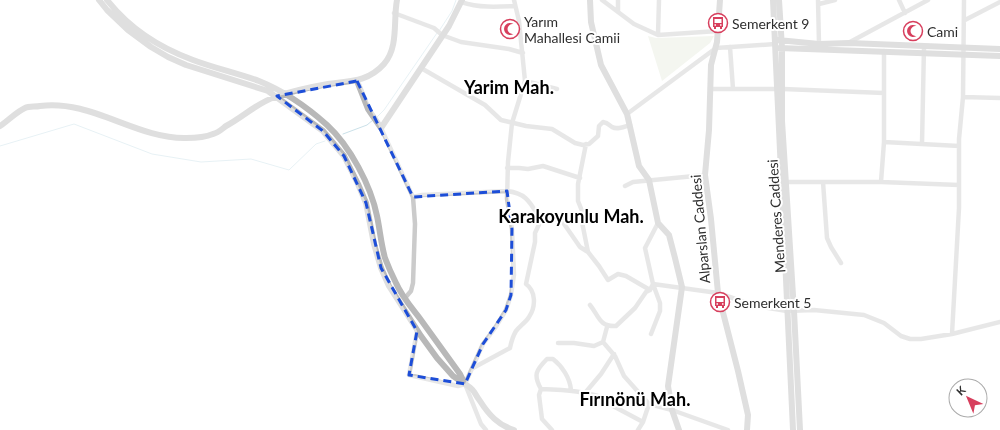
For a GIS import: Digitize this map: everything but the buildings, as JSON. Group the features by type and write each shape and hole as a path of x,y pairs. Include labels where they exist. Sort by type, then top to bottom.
{"main road":[{"path":"99,0 110,14 151,47 186,65 268,91 277,96 323,131 344,156 366,203 374,244 381,268 389,286 417,331 452,376 474,390 489,414 503,427 514,430"},
{"path":"108,0 122,16 145,35 161,45 192,60 258,81 286,94 326,125 348,149 373,202 378,217 386,259 397,285 410,307 460,374 465,384"},
{"path":"0,126 25,108 47,105 96,113 143,130 166,136 186,138 214,134 262,103 277,96 328,84 357,81 367,78 384,64 389,55 395,32 394,13 397,0"},
{"path":"590,0 591,22 601,65 627,114 639,166 649,180 658,223 669,235 682,287 668,386 672,410 679,430"},
{"name":"Alparslan Caddesi","path":"720,0 716,48 711,65 709,130 705,175 718,293 748,415 747,430"},
{"name":"Menderes Caddesi","path":"773,0 778,44"},
{"name":"Menderes Caddesi","path":"779,0 779,89 792,430"},
{"path":"357,81 372,116 379,126 449,26 462,1"},
{"path":"778,44 849,43 1000,48"},
{"path":"778,44 884,51 1000,56"},
{"name":"Menderes Caddesi","path":"779,89 794,311 800,430"}],"street":[{"path":"417,331 409,375 458,386 465,384 483,344 506,310 511,295 514,275 507,191 508,168 512,123 525,81 519,22 514,0"},
{"path":"602,0 634,24 658,35 718,31"},
{"path":"618,0 618,12"},
{"path":"658,35 659,0"},
{"path":"819,44 818,2 835,0"},
{"path":"900,0 905,13"},
{"path":"849,43 928,0"},
{"path":"952,334 957,250 959,146 963,97 964,0"},
{"path":"462,1 489,8 515,6"},
{"path":"964,20 1000,2"},
{"path":"394,13 434,28 442,35 461,42 509,49 523,53"},
{"path":"627,114 716,48 778,44"},
{"path":"922,144 924,46"},
{"path":"730,48 734,89"},
{"path":"881,182 884,142 884,51"},
{"path":"421,68 485,105 501,120 552,129 575,143 589,144 598,136 597,130 603,122 608,123 613,128 630,125"},
{"path":"525,81 557,89"},
{"path":"710,89 779,89 884,93"},
{"path":"963,97 1000,98"},
{"path":"379,126 413,197 415,224 413,283 411,291 405,298"},
{"path":"884,142 959,146"},
{"path":"586,144 580,178 578,201 582,211 582,222 588,252"},
{"path":"508,168 528,169 543,166 580,178"},
{"path":"625,186 633,182 705,175"},
{"path":"786,182 881,182 959,186"},
{"path":"823,182 827,238 841,263"},
{"path":"413,197 422,195 507,191 518,192 532,204 537,214 562,221 573,239 580,247 588,252 608,280 618,274 626,276 650,290"},
{"path":"473,368 510,348 515,332 529,318 534,303 532,291 526,284 536,234 543,216"},
{"path":"651,334 660,312 660,304 653,284 645,248 658,223"},
{"path":"653,284 718,293 756,306 787,311 814,310 864,315 884,324 901,336 910,339 921,339 952,334 1000,322"},
{"path":"590,305 596,312 600,321 607,327 616,326 636,308 653,284"},
{"path":"603,342 607,327"},
{"path":"603,342 614,354 624,376 649,404 672,410 728,430"},
{"path":"558,343 574,343 594,346 603,342"},
{"path":"585,393 601,374 614,354"},
{"path":"552,430 542,419 539,395 541,389 537,381 537,371 547,359 552,359 559,364 570,381 571,390"},
{"path":"465,384 481,424 486,430"},
{"path":"541,389 571,390 610,400 613,406 643,422"},
{"path":"638,430 643,422 649,404"}],"highlighted area":[{"path":"357,81 413,197 507,191 512,229 511,295 506,310 483,344 465,384 409,375 417,331 381,268 366,203 344,156 323,131 277,96"}],"shaded area":[{"path":"648,36 656,38 714,36 710,43 662,81"}],"waterway":[{"path":"439,31 452,11 456,0"},
{"path":"377,117 384,110 437,33"},
{"path":"343,134 367,125 373,120"},
{"path":"0,146 74,124 152,154 201,162 251,159 289,170 316,144 325,141"}],"place":[{"name":"Semerkent 9","path":"718,23"},
{"name":"Yarım Mahallesi Camii","path":"510,29"},
{"name":"Cami","path":"913,31"},
{"name":"Semerkent 5","path":"720,302"}],"district":[{"name":"Yarim Mah.","path":"509,87"},
{"name":"Karakoyunlu Mah.","path":"571,216"},
{"name":"Fırınönü Mah.","path":"635,399"}]}
